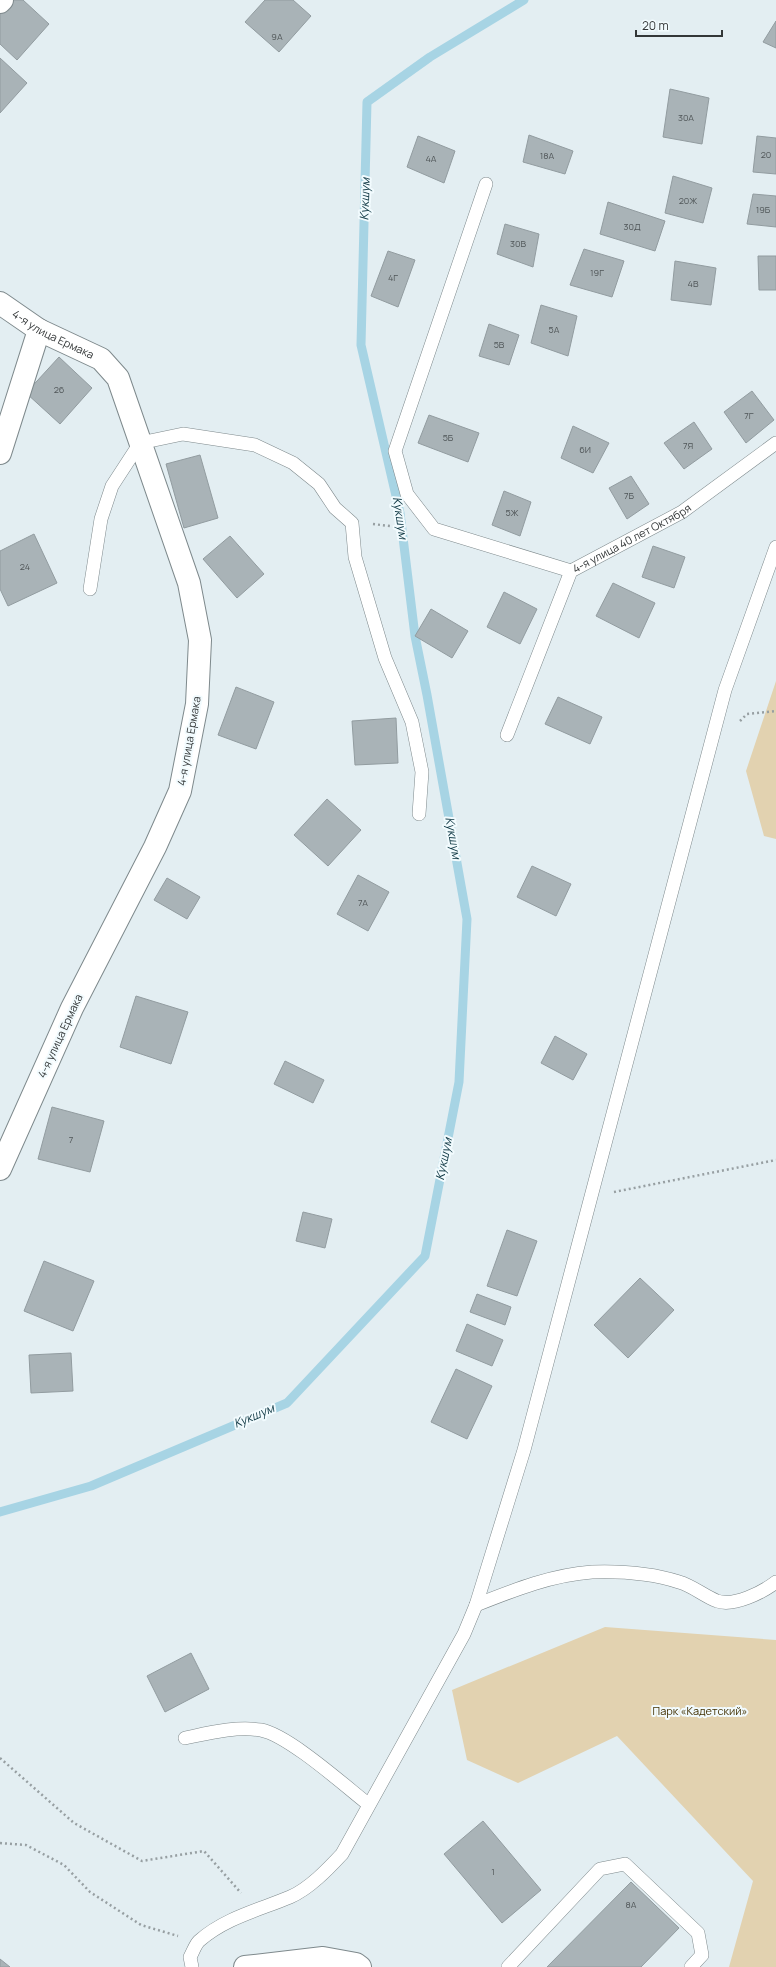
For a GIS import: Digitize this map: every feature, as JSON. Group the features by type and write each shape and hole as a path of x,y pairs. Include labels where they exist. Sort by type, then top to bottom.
{"street":[{"name":"4-я улица Ермака","path":"0,303 39,330 101,359 118,378 189,583 200,640 197,704 180,791 156,847 72,1008 0,1169"},
{"path":"0,452 39,330"},
{"path":"245,1967 323,1958 356,1964 360,1967"}],"lane":[{"path":"486,184 395,451 407,494 434,529 572,572"},
{"path":"90,589 103,513 112,486 140,442 183,434 255,445 293,463 319,484 334,508 352,523 355,558 385,658 412,722 422,772 419,814"},
{"name":"4-я улица 40 лет Октября","path":"507,736 572,572 682,512 776,443"},
{"path":"192,1967 190,1957 198,1942 222,1925 255,1909 291,1896 327,1871 342,1854 368,1804 464,1634 476,1605 524,1450 725,690 776,547"},
{"path":"476,1605 531,1583 592,1572 646,1573 681,1582 719,1601 740,1600 768,1589 776,1582"},
{"path":"185,1738 223,1730 261,1730 288,1742 368,1804"},
{"path":"508,1967 600,1869 625,1864 698,1933 702,1955 691,1967"}],"path":[{"path":"384,525 406,528"},
{"path":"591,1197 776,1160"},
{"path":"0,1758 74,1823 142,1860 204,1851 255,1909"},
{"path":"0,1843 26,1845 64,1865 90,1892 141,1925 198,1942"}],"green space":[{"path":"776,681 776,839 764,836 746,771"},
{"name":"Парк «Кадетский»","path":"605,1627 776,1640 776,1967 729,1967 753,1881 617,1736 518,1783 467,1760 452,1690"}],"building":[{"path":"10,0 23,0 49,24 17,60 0,44 0,11"},
{"path":"265,0 293,0 311,16 279,52 245,22"},
{"path":"776,21 776,48 763,42"},
{"path":"0,58 27,83 0,113"},
{"path":"670,89 709,98 702,144 663,137"},
{"path":"529,135 573,151 565,174 523,162"},
{"path":"418,136 455,151 444,183 407,167"},
{"path":"757,136 776,138 776,174 753,172"},
{"path":"673,176 712,188 703,223 665,213"},
{"path":"753,194 776,196 776,227 747,224"},
{"path":"608,202 665,221 655,251 600,234"},
{"path":"505,224 539,234 533,267 497,254"},
{"path":"584,249 624,261 612,297 570,285"},
{"path":"388,251 415,260 398,307 371,296"},
{"path":"758,256 776,256 776,290 759,290"},
{"path":"675,261 716,268 711,305 671,300"},
{"path":"541,305 577,316 568,356 531,343"},
{"path":"489,324 519,335 509,365 479,356"},
{"path":"59,357 92,388 60,424 26,393"},
{"path":"752,391 774,420 746,443 724,412"},
{"path":"429,415 479,433 468,462 418,443"},
{"path":"694,422 712,449 684,469 664,443"},
{"path":"573,426 609,443 593,473 561,458"},
{"path":"200,455 218,518 184,528 166,464"},
{"path":"631,476 649,504 627,519 609,488"},
{"path":"504,491 531,502 520,536 492,525"},
{"path":"34,534 57,583 8,606 0,589 0,551"},
{"path":"230,536 264,574 237,598 203,559"},
{"path":"653,546 685,557 674,588 642,577"},
{"path":"613,583 655,603 639,638 596,616"},
{"path":"504,592 537,609 520,644 487,627"},
{"path":"431,609 468,631 452,658 415,636"},
{"path":"236,687 274,702 256,749 218,735"},
{"path":"558,697 602,717 590,744 545,724"},
{"path":"396,718 398,763 355,765 352,721"},
{"path":"327,799 361,830 328,866 294,835"},
{"path":"532,866 571,884 556,916 517,897"},
{"path":"358,875 389,892 368,931 337,914"},
{"path":"167,878 200,897 187,919 154,900"},
{"path":"136,996 188,1012 171,1064 120,1047"},
{"path":"555,1036 587,1054 573,1080 541,1063"},
{"path":"285,1061 324,1080 313,1103 274,1084"},
{"path":"52,1107 104,1121 90,1172 38,1159"},
{"path":"303,1212 332,1219 325,1248 296,1241"},
{"path":"507,1230 537,1241 517,1296 487,1286"},
{"path":"44,1261 94,1281 73,1331 24,1311"},
{"path":"640,1278 674,1310 628,1358 594,1325"},
{"path":"477,1294 511,1307 505,1325 470,1312"},
{"path":"467,1324 503,1340 492,1366 456,1351"},
{"path":"71,1353 73,1391 31,1393 29,1355"},
{"path":"456,1369 492,1386 467,1439 431,1422"},
{"path":"191,1653 209,1689 165,1712 147,1676"},
{"path":"483,1821 541,1890 502,1923 444,1854"},
{"path":"631,1882 679,1928 641,1967 547,1967"},
{"path":"0,1959 10,1967 0,1967"}],"waterway":[{"name":"Кукшум","path":"0,1512 91,1486 287,1403 425,1256 459,1082 467,919 415,636 400,513 361,345 367,102 430,57 524,0"}]}
